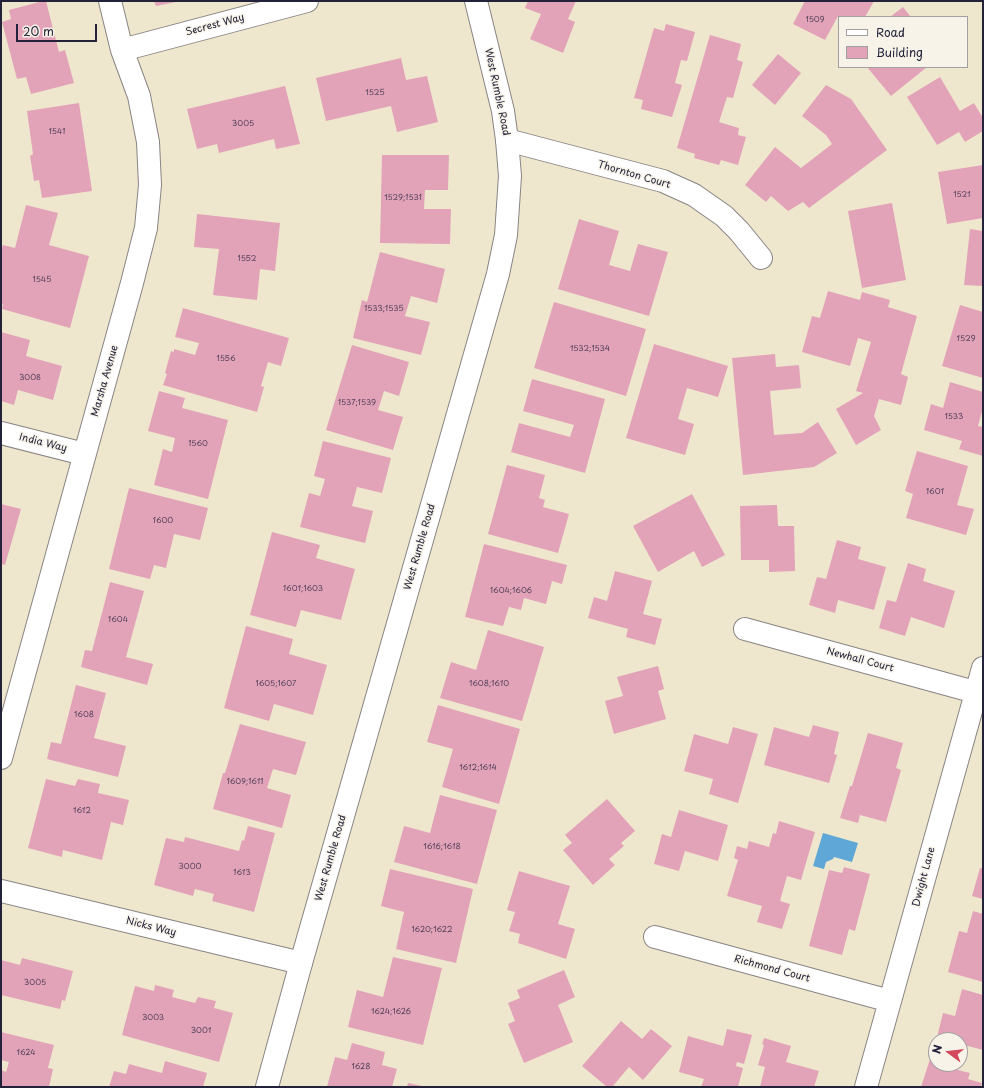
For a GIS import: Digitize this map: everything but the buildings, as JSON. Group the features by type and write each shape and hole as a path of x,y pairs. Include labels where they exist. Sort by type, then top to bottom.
{"street":[{"name":"Marsha Avenue","path":"1,758 132,283 147,220 150,186 148,142 139,96 122,50 110,1"},
{"name":"Secrest Way","path":"122,50 307,1"},
{"name":"West Rumble Road","path":"267,1087 498,274 506,235 510,176 507,140 503,112 476,1"},
{"name":"Thornton Court","path":"507,140 663,181 676,187 694,196 724,216 739,231 761,258"},
{"name":"India Way","path":"1,433 84,454"},
{"name":"Newhall Court","path":"745,629 975,692"},
{"name":"Dwight Lane","path":"866,1087 975,692 983,668"},
{"name":"Nicks Way","path":"1,891 301,963"},
{"name":"Richmond Court","path":"655,937 890,1001"}],"water":[{"path":"823,833 858,843 852,862 834,857 826,862 824,869 813,866"}]}
